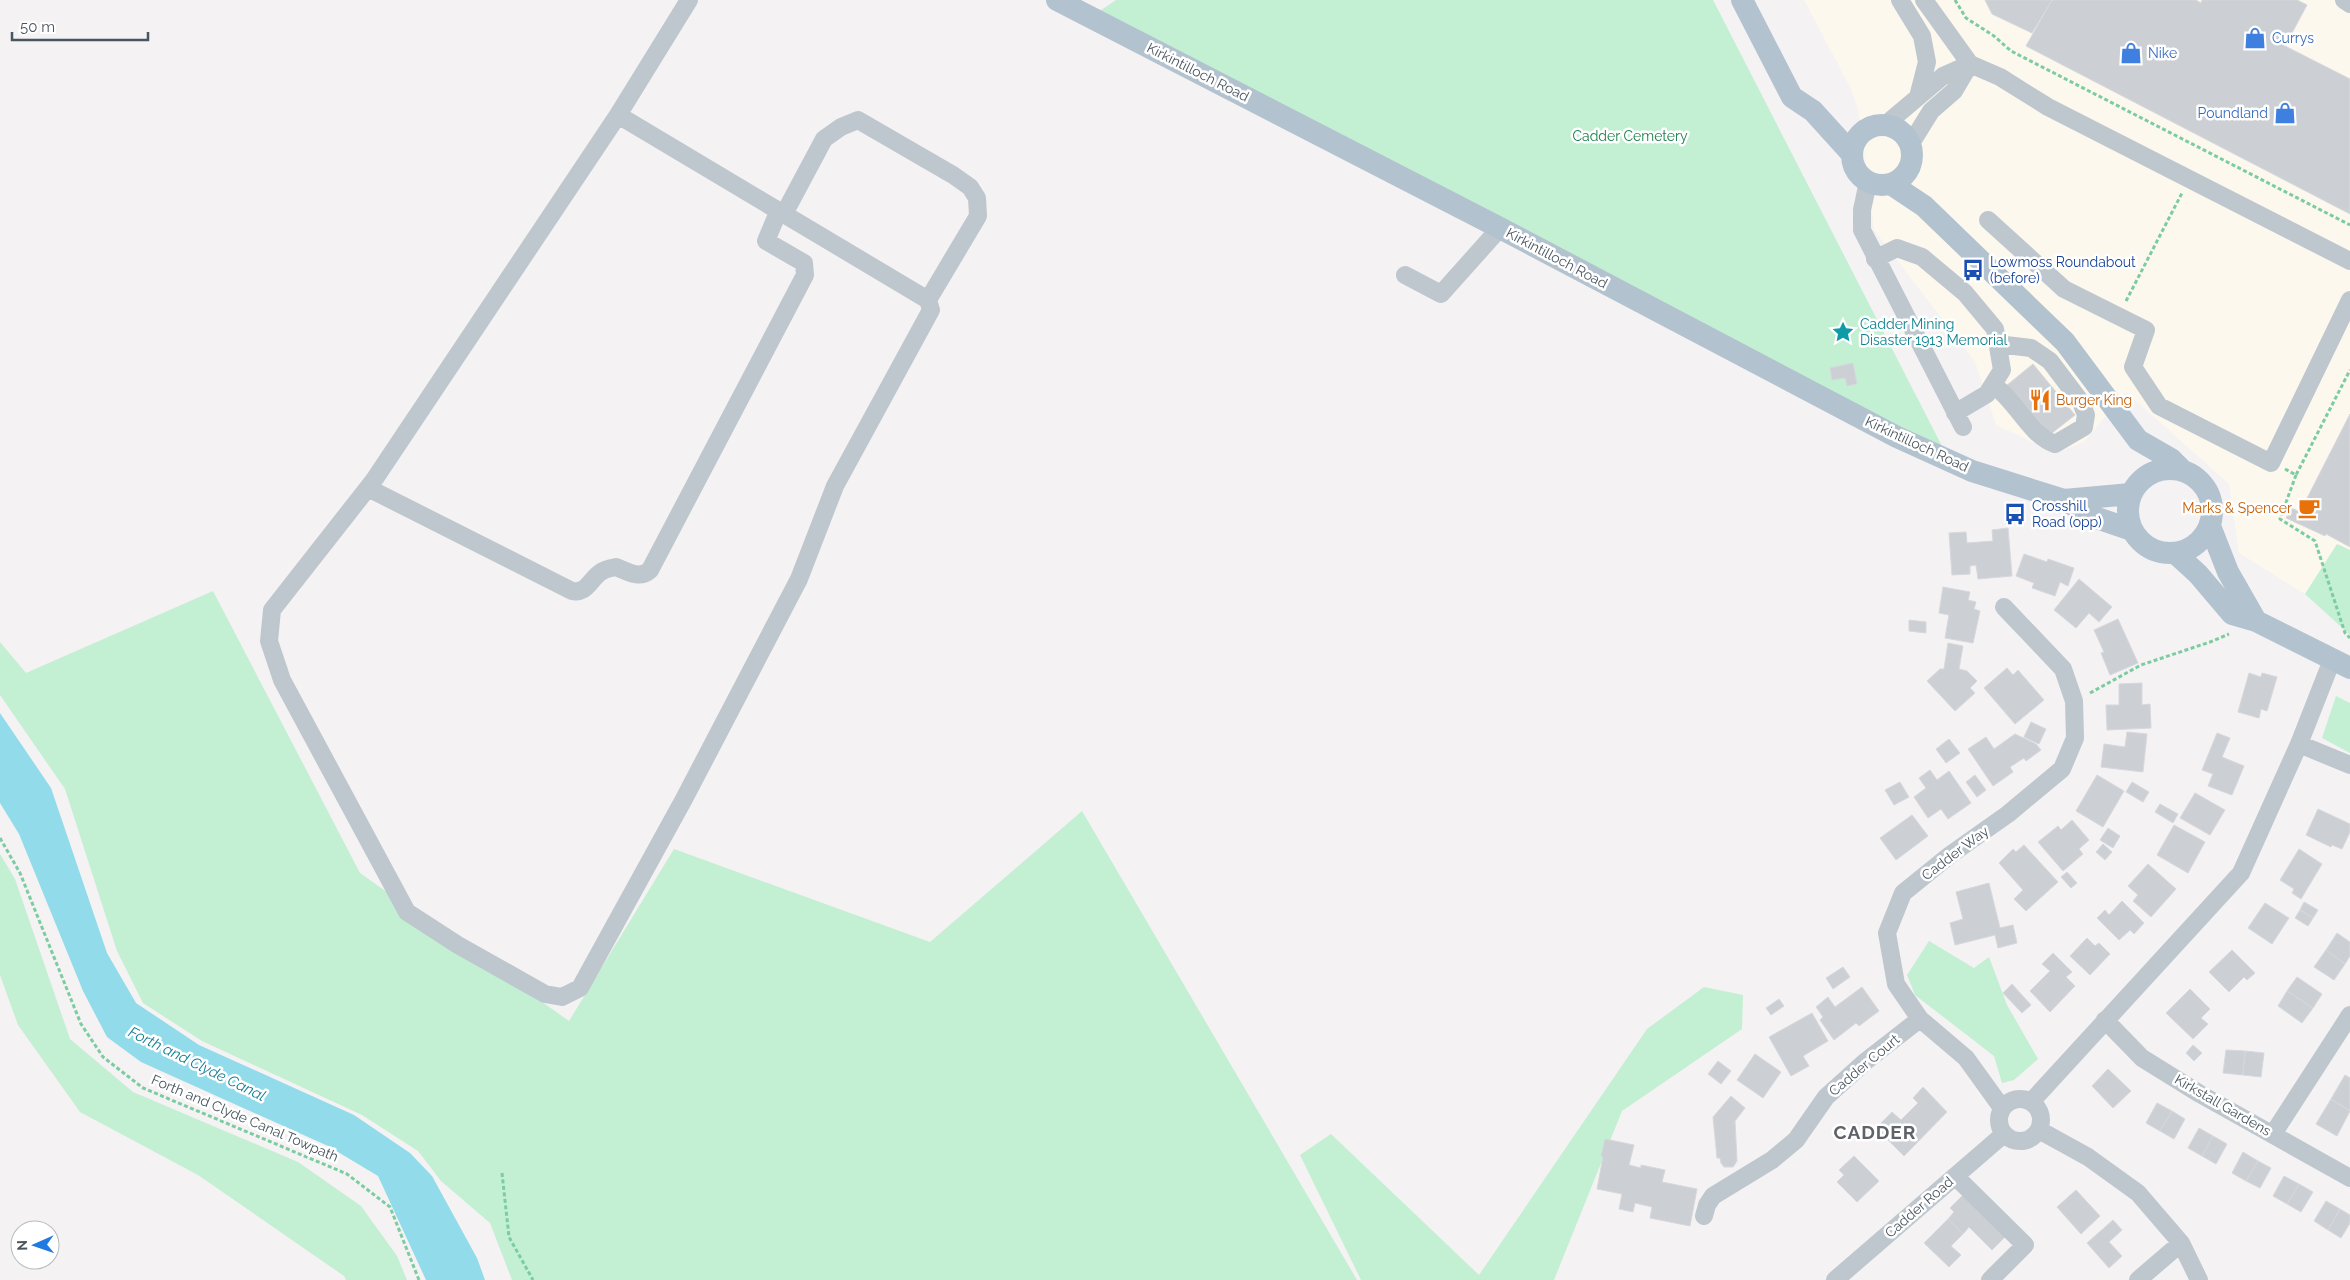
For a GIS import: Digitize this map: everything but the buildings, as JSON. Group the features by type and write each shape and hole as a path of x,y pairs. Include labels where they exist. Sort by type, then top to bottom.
{"main road":[{"name":"Kirkintilloch Road","path":"1057,0 1500,228 1936,456 2008,483 2064,500 2097,518 2132,530"},
{"path":"1742,0 1792,97 1813,111 1852,154"},
{"path":"1813,111 1900,132 1910,145 1912,157 1904,176 1884,186 1868,182 1859,175 1854,165 1852,154 1854,144 1860,135 1877,127"},
{"path":"1908,169 1924,206"},
{"path":"1891,184 1924,206 2065,342 2138,440 2171,460 2181,469 2197,477 2208,491 2213,508 2210,526 2196,544 2175,553 2162,552 2150,548 2132,530 2128,518 2128,506 2131,494 2145,476 2162,469 2181,469"},
{"path":"2138,440 2145,476"},
{"name":"Kirkintilloch Road","path":"2064,500 2131,494"},
{"path":"2210,526 2228,572 2256,621"},
{"path":"2175,553 2198,574 2232,614 2256,621 2341,664"}],"street":[{"path":"618,115 928,300 931,310 835,486 799,579 684,799 589,974 580,988 562,997 545,994 458,946 407,912 282,680 269,641 272,610 368,488 618,115 689,0"},
{"path":"1900,0 1922,36 1927,62 1918,97"},
{"path":"1924,0 1970,64 2000,77 2048,107 2350,261"},
{"path":"2344,0 2350,4"},
{"path":"1877,127 1943,76 1970,64"},
{"path":"1910,145 1931,111 1954,91 1970,64"},
{"path":"368,488 572,591 578,592 585,589 601,572 616,566 637,575 645,574 650,570 804,274 804,263 766,241 824,139 841,127 858,120 954,175 970,188 976,198 978,216 928,300"},
{"path":"1868,182 1862,210 1862,230 1874,258 1959,420 1987,394 2002,370 1995,329 1964,293 1922,257 1897,248 1874,258"},
{"path":"1988,220 2064,289 2146,330 2133,367 2159,406 2271,463 2350,300"},
{"path":"1405,275 1441,294 1500,228"},
{"path":"1993,385 2013,403 2042,439 2055,444 2084,427 2086,416 2081,402 2050,361 2031,348 1997,344"},
{"name":"Cadder Way","path":"2002,1108 1966,1058 1920,1020 1896,984 1887,933 1903,893 1950,855 2008,814 2062,769 2075,738 2074,701 2063,669 2004,607"},
{"path":"2031,1102 2241,873 2299,744 2341,664"},
{"path":"2299,744 2350,765"},
{"path":"2274,1134 2350,1015"},
{"name":"Cadder Court","path":"1704,1216 1712,1196 1772,1160 1796,1140 1826,1097 1866,1062 1920,1020"},
{"name":"Kirkstall Gardens","path":"2105,1020 2142,1058 2200,1094 2350,1178"},
{"path":"2019,1099 2031,1102 2040,1111 2041,1118 2039,1130 2035,1136 2022,1142 2016,1141 2004,1134 1999,1121 2002,1108 2012,1100 2019,1099"},
{"path":"2039,1130 2088,1157 2138,1193 2182,1243 2199,1280"},
{"name":"Cadder Road","path":"1835,1280 2004,1134"},
{"path":"1955,1176 2026,1245 1990,1280"},
{"path":"2138,1280 2182,1243"}],"path":[{"path":"1955,0 1966,18 1994,36 2010,51 2350,225"},
{"path":"2118,316 2189,179"},
{"path":"2350,370 2296,475 2280,518 2314,541 2345,633 2350,638"},
{"path":"2271,463 2296,475"},
{"path":"2074,701 2141,665 2210,642 2256,621"},
{"name":"Forth and Clyde Canal Towpath","path":"0,838 20,873 80,1024 103,1057 143,1088 347,1174 390,1208 419,1280"},
{"path":"502,1173 509,1237 532,1280"}],"shaded area":[{"path":"1804,0 2350,0 2350,550 2337,544 2305,594 2239,553 2229,484 2126,392 2084,442 2056,453 1996,425 1975,362 1874,230 1858,109 1850,87"}],"green space":[{"name":"Cadder Cemetery","path":"1116,0 1713,0 1945,452 1097,13"},
{"path":"2337,544 2350,550 2350,635 2305,594"},
{"path":"213,591 360,873 569,1021 674,849 930,942 1082,811 1357,1280 512,1280 490,1223 441,1181 418,1151 362,1115 202,1041 143,1003 117,951 65,789 0,695 0,642 26,673"},
{"path":"2336,696 2350,703 2350,753 2322,738"},
{"path":"0,854 15,879 70,1039 133,1092 298,1162 361,1206 397,1256 407,1280 346,1280 344,1276 198,1175 80,1112 18,1025 0,975"},
{"path":"1929,941 1974,968 1989,957 2007,1005 2038,1059 2014,1080 2002,1083 1994,1056 1915,995 1907,975"},
{"path":"1704,987 1743,995 1742,1029 1622,1111 1554,1280 1361,1280 1300,1155 1331,1134 1479,1275 1647,1029"}],"water":[{"name":"Forth and Clyde Canal","path":"0,713 51,788 107,953 136,1003 199,1045 354,1115 410,1153 432,1176 477,1258 485,1280 426,1280 378,1176 328,1146 141,1062 107,1037 83,991 19,834 0,803"}],"place":[{"name":"Currys","path":"2255,38"},
{"name":"Nike","path":"2131,53"},
{"name":"Poundland","path":"2285,113"},
{"name":"Lowmoss Roundabout (before)","path":"1973,270"},
{"name":"Cadder Mining Disaster 1913 Memorial","path":"1843,332"},
{"name":"Burger King","path":"2040,400"},
{"name":"Marks & Spencer","path":"2309,508"},
{"name":"Crosshill Road (opp)","path":"2015,514"}],"district":[{"name":"CADDER","path":"1875,1132"}]}
